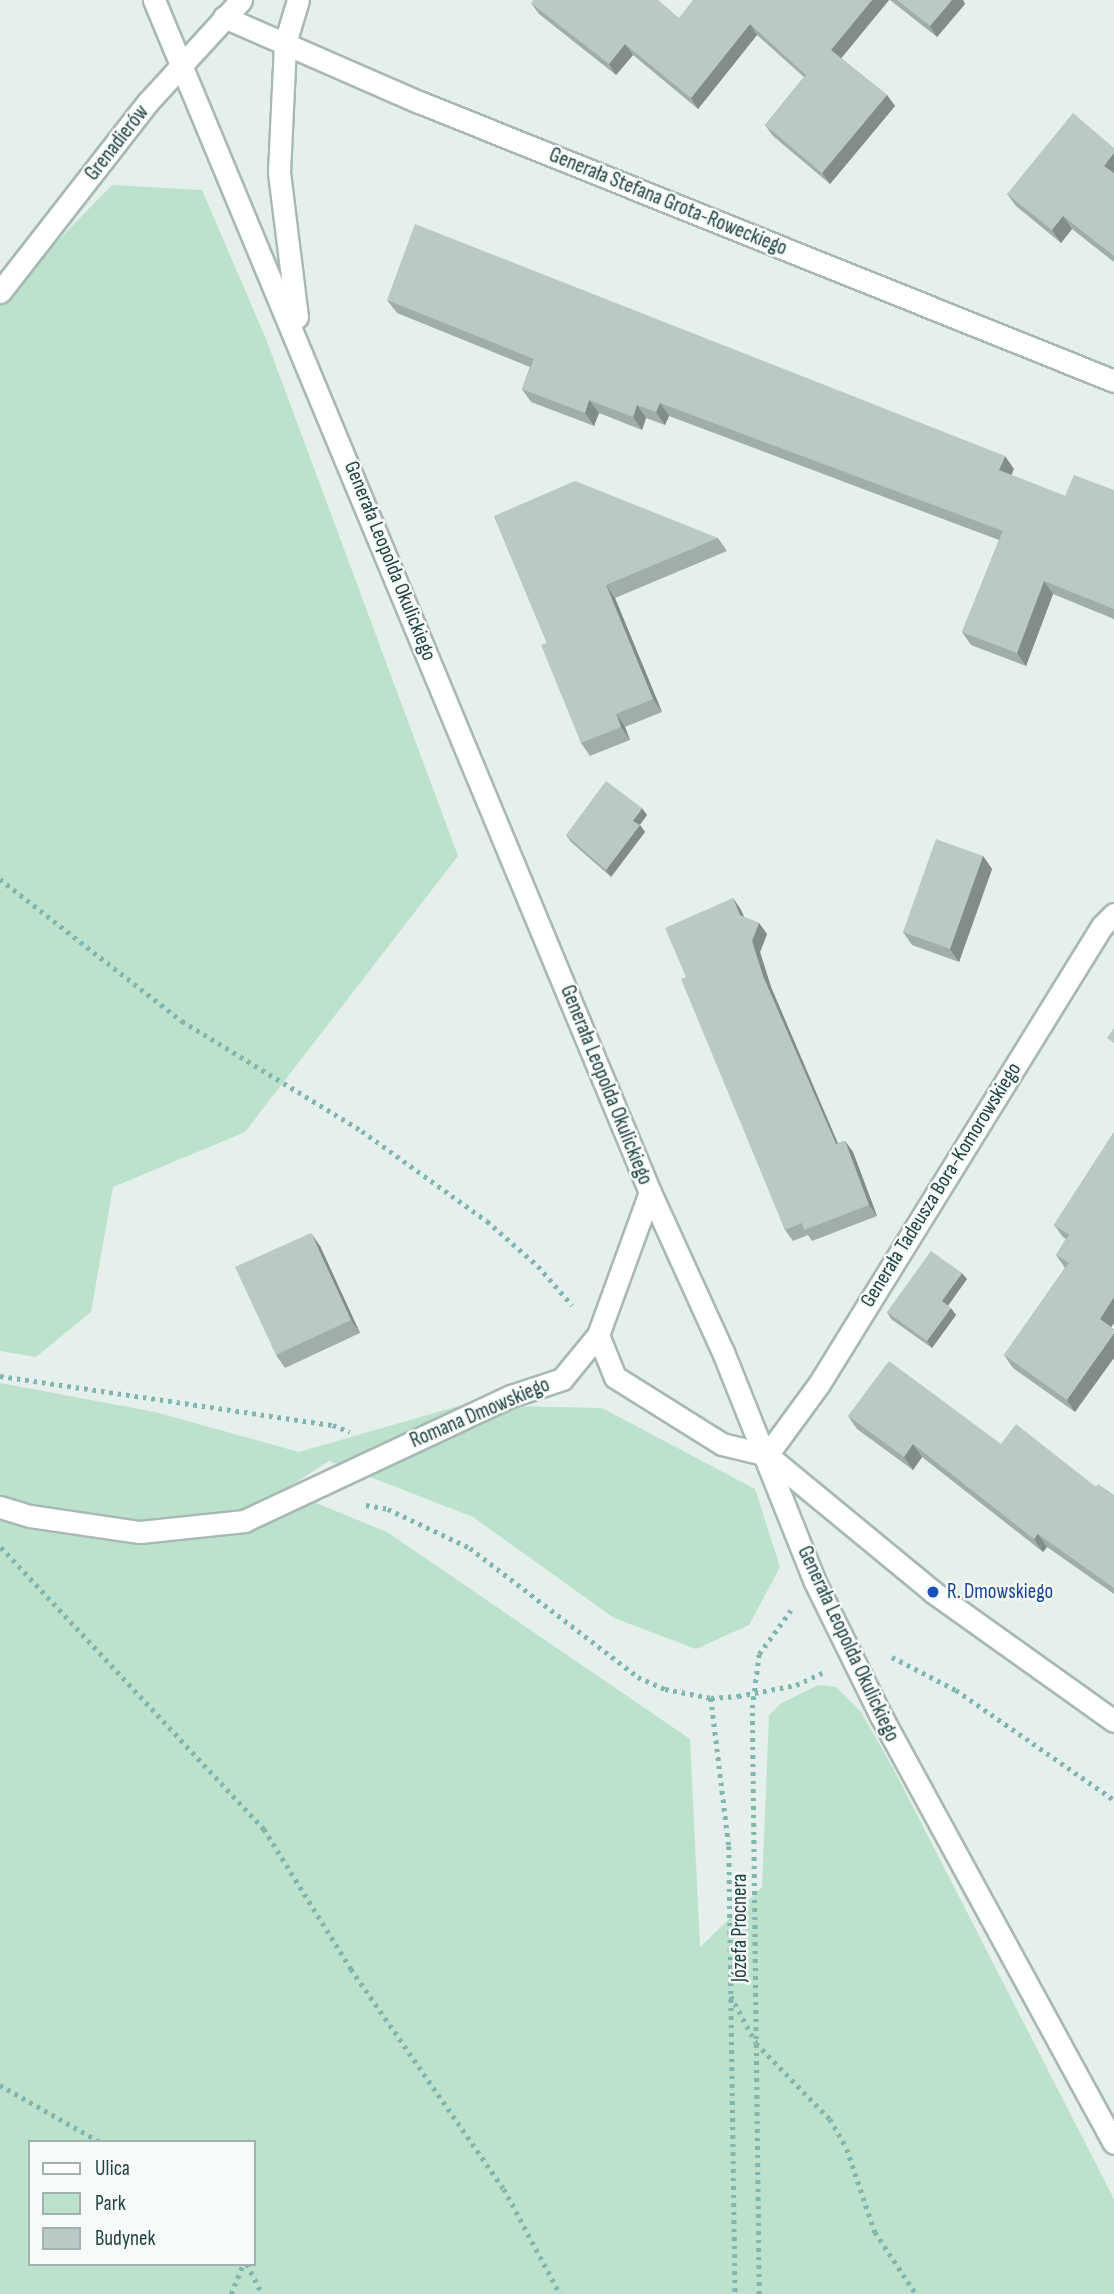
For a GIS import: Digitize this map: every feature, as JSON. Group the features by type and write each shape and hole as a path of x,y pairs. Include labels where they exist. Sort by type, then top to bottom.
{"street":[{"name":"Generała Leopolda Okulickiego","path":"155,0 650,1192 766,1455 815,1582 851,1660 1114,2143"},
{"name":"Grenadierów","path":"0,292 181,64 241,0"},
{"path":"298,0 285,43 279,172 300,344"},
{"name":"Generała Stefana Grota-Roweckiego","path":"225,18 419,102 1114,381"},
{"name":"Generała Tadeusza Bora-Komorowskiego","path":"766,1455 819,1384 1102,926 1114,915"},
{"name":"Romana Dmowskiego","path":"0,1507 30,1517 140,1532 244,1521 511,1396 562,1379 598,1335 650,1192"},
{"path":"598,1335 615,1377 722,1444 766,1455 933,1592 1114,1721"}],"path":[{"path":"0,878 182,1021 362,1131 487,1221 538,1266 598,1335"},
{"path":"0,1376 348,1429 352,1437 346,1500 388,1509 470,1548 638,1677 665,1689 711,1698 754,1694 796,1685 851,1660 882,1652 956,1690 1114,1800"},
{"path":"0,1546 264,1829 351,1969 504,2189 560,2294"},
{"name":"Józefa Procnera","path":"759,2294 754,1694 759,1654 815,1582"},
{"path":"711,1698 729,1846 735,2294"},
{"path":"731,1996 756,2043 830,2119 847,2148 875,2232 916,2294"},
{"path":"0,2085 96,2140"},
{"path":"231,2294 244,2266"},
{"path":"246,2266 262,2294"}],"green space":[{"path":"112,185 202,190 266,339 458,856 245,1132 113,1187 91,1312 36,1357 0,1351 0,300"},
{"path":"0,1383 155,1412 299,1452 462,1405 602,1408 755,1489 780,1567 749,1625 696,1649 614,1618 473,1517 329,1461 284,1490 387,1532 690,1739 700,1947 762,1887 769,1715 780,1704 818,1685 836,1687 861,1712 892,1766 1114,2199 1114,2294 0,2294"}],"building":[{"path":"534,0 658,0 679,18 693,0 872,0 831,50 887,95 822,173 765,125 806,75 750,24 691,98 625,44 609,64 531,3"},
{"path":"897,0 952,0 930,26"},
{"path":"1073,113 1114,148 1114,153 1104,166 1114,173 1114,256 1063,216 1052,230 1007,194"},
{"path":"415,224 1005,456 999,470 1065,496 1074,475 1114,490 1114,609 1044,581 1017,653 962,632 1003,531 660,403 656,412 637,405 633,417 589,400 585,413 522,389 534,359 387,300"},
{"path":"575,481 718,538 606,585 653,699 616,714 621,727 581,743 541,645 547,643 494,516"},
{"path":"606,781 642,808 633,821 640,825 606,870 566,835"},
{"path":"936,839 983,856 950,949 903,932"},
{"path":"733,898 740,915 759,923 752,941 763,976 836,1144 845,1141 869,1205 804,1230 802,1223 785,1230 681,979 686,977 665,928"},
{"path":"1114,1028 1114,1043 1107,1038"},
{"path":"1114,1132 1114,1297 1100,1319 1114,1329 1114,1333 1067,1400 1004,1355 1069,1263 1056,1255 1069,1235 1054,1225"},
{"path":"311,1233 351,1320 276,1355 235,1267"},
{"path":"931,1251 962,1273 942,1301 951,1308 927,1341 887,1312"},
{"path":"889,1361 1001,1444 1016,1424 1096,1487 1098,1484 1114,1495 1114,1588 1038,1534 1034,1539 913,1444 904,1457 848,1416"}],"place":[{"name":"R. Dmowskiego","path":"933,1592"}]}
